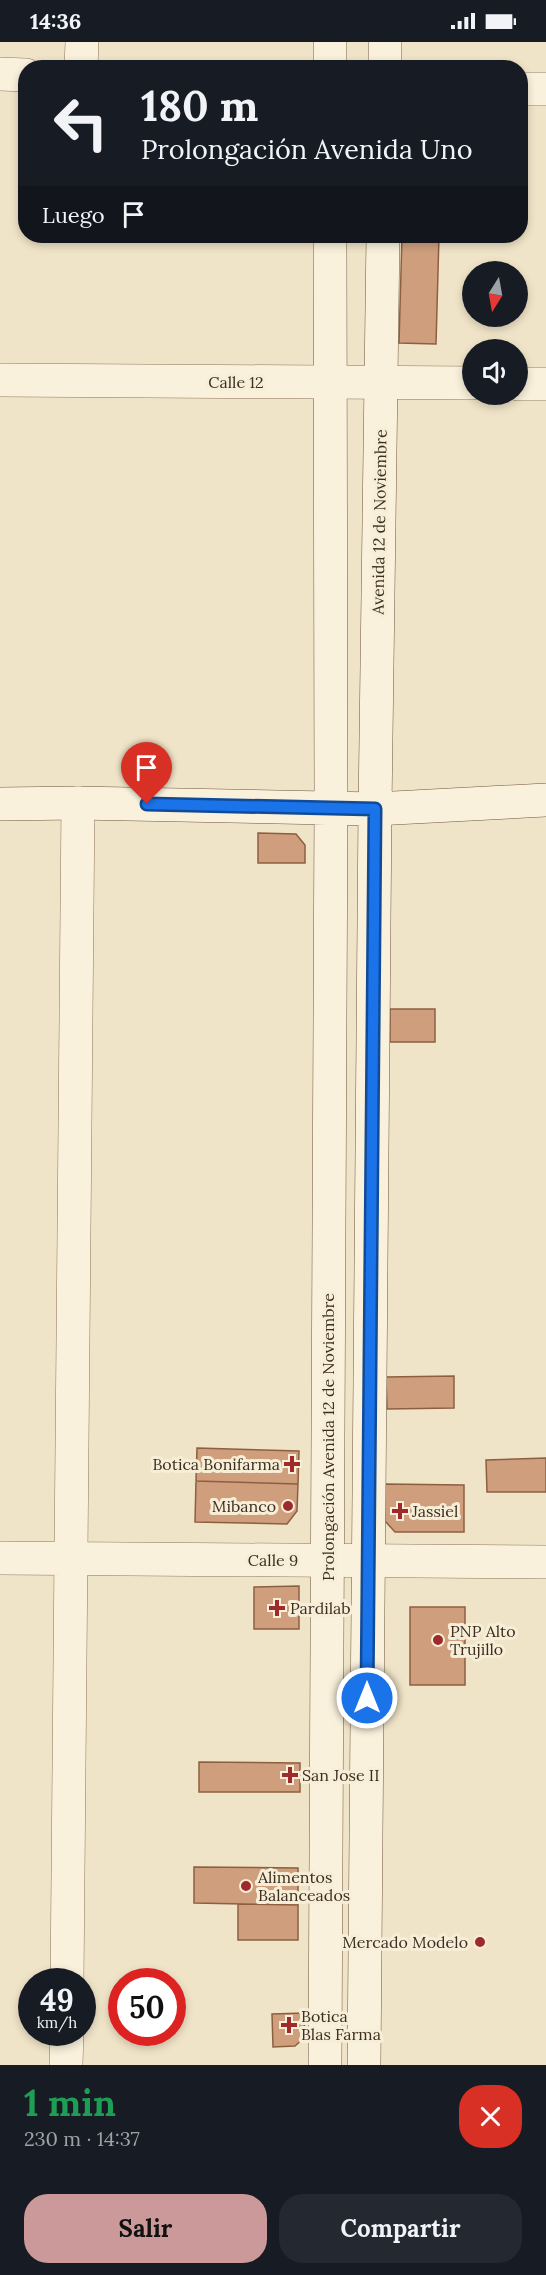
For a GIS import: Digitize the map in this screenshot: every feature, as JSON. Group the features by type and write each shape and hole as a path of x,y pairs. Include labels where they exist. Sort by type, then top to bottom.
{"main road":[{"path":"81,60 82,42"},
{"path":"330,42 330,60"},
{"path":"385,42 385,60"},
{"path":"0,74 18,75"},
{"path":"528,89 546,89"},
{"path":"330,243 331,808"},
{"name":"Avenida 12 de Noviembre","path":"375,809 383,243"},
{"name":"Calle 12","path":"0,380 462,383"},
{"path":"528,384 546,384"},
{"path":"0,804 78,803 375,809 546,800"},
{"path":"67,1968 78,803"},
{"name":"Prolongación Avenida 12 de Noviembre","path":"325,2065 331,808"},
{"path":"364,2065 375,809"},
{"name":"Calle 9","path":"0,1558 546,1562"},
{"path":"66,2065 67,2046"}],"building":[{"path":"402,243 439,243 436,344 399,343"},
{"path":"258,833 296,834 305,845 305,863 258,863"},
{"path":"390,1009 435,1009 435,1042 390,1042"},
{"path":"454,1376 454,1408 387,1409 386,1377"},
{"path":"197,1448 299,1451 298,1484 196,1481"},
{"path":"546,1458 546,1492 487,1492 486,1460"},
{"path":"196,1481 298,1484 297,1511 287,1524 195,1522"},
{"path":"385,1484 464,1485 464,1532 395,1532 385,1521"},
{"name":"Pardilab","path":"299,1586 299,1629 254,1629 254,1587"},
{"path":"410,1607 465,1607 465,1685 410,1685"},
{"path":"199,1762 300,1763 300,1792 199,1792"},
{"name":"Alimentos Balanceados","path":"194,1867 298,1868 298,1905 194,1903"},
{"path":"238,1904 298,1905 298,1940 238,1940"},
{"name":"Botica Blas Farma","path":"304,2013 305,2037 295,2046 273,2047 272,2014"}],"place":[{"name":"Botica Bonifarma","path":"292,1464"},
{"name":"Mibanco","path":"288,1506"},
{"name":"Jassiel","path":"400,1511"},
{"name":"Pardilab","path":"277,1608"},
{"name":"PNP Alto Trujillo","path":"438,1640"},
{"name":"San Jose II","path":"290,1775"},
{"name":"Alimentos Balanceados","path":"246,1886"},
{"name":"Mercado Modelo","path":"480,1942"},
{"name":"Botica Blas Farma","path":"289,2025"}],"route":[{"path":"147,804 375,809 367,1698"}]}
